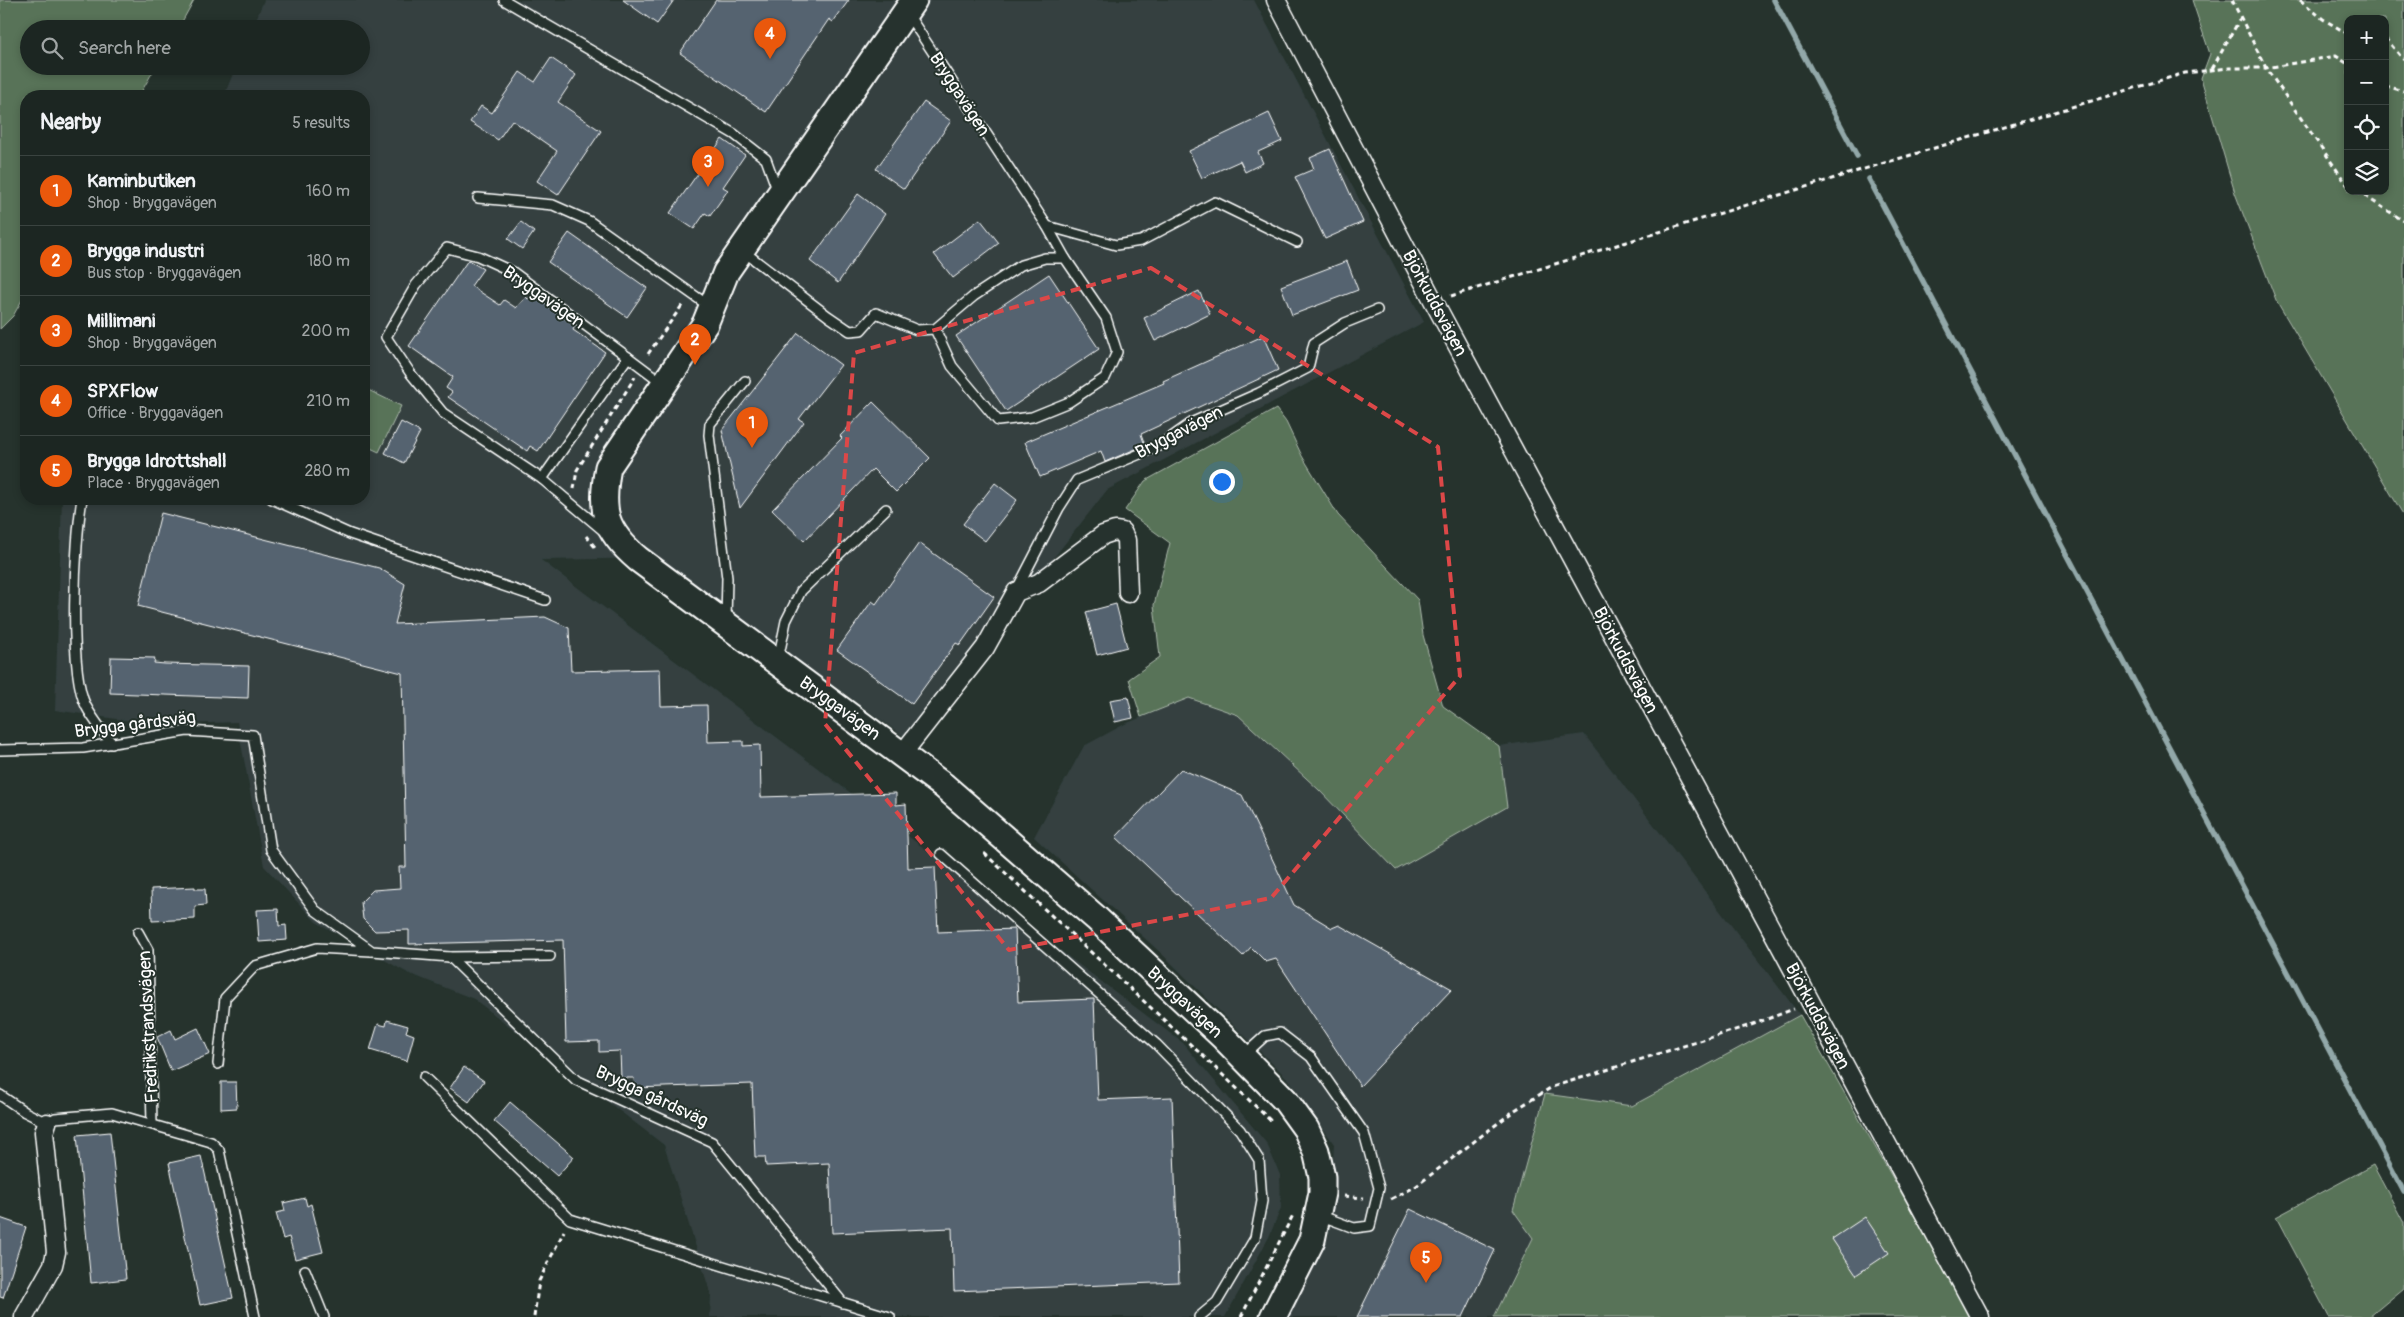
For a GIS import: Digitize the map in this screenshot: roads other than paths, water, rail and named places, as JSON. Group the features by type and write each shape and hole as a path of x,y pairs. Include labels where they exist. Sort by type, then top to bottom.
{"main road":[{"name":"Bryggavägen","path":"910,6 726,272 705,324 608,467 604,488 604,506 608,523 609,547 726,624 944,786 1096,918 1242,1057 1284,1100 1306,1129 1318,1158 1312,1207 1312,1240 1273,1317"}],"street":[{"name":"Björkuddsvägen","path":"1276,0 1434,302 1980,1317"},
{"path":"1016,592 1039,583 1103,535 1115,531 1122,532 1126,540 1128,593"},
{"name":"Bryggavägen","path":"902,754 985,648 1016,592"},
{"path":"24,1317 53,1265 56,1252 44,1132 47,1123"}],"lane":[{"path":"504,0 734,134 766,159 779,194"},
{"name":"Bryggavägen","path":"910,6 1066,258 1106,318 1117,352 1105,378 1069,402 1032,416 998,421 952,366 935,329"},
{"path":"478,198 553,205 562,209 589,222 711,308"},
{"path":"1047,226 1116,245 1141,241 1215,202 1297,242"},
{"name":"Bryggavägen","path":"609,547 572,504 542,479 444,413 411,374 386,337 416,285 447,248 478,256 513,272 664,384"},
{"path":"741,250 850,331 861,330 876,313 917,330 935,329 974,296 1021,265 1045,258 1066,258"},
{"name":"Bryggavägen","path":"1016,592 1059,508 1077,480 1159,446 1193,422 1259,393 1308,368 1314,343 1345,323 1377,310"},
{"path":"542,479 628,357"},
{"path":"726,624 727,578 708,435 710,424 745,381"},
{"path":"81,505 77,528 78,677 86,706 112,744"},
{"path":"285,505 350,534 545,600"},
{"path":"778,663 786,621 801,591 886,509"},
{"name":"Brygga gårdsväg","path":"0,750 83,748 187,731 254,735 271,850 316,910 372,951"},
{"path":"941,854 1156,1044 1240,1130 1259,1160 1262,1202 1255,1238 1217,1302 1199,1317"},
{"name":"Fredrikstrandsvägen","path":"138,932 148,950 152,1124"},
{"path":"218,1064 225,998 255,966 317,948 450,957 550,956"},
{"name":"Brygga gårdsväg","path":"450,957 576,1080 712,1142 844,1303"},
{"path":"1242,1057 1266,1036 1280,1033 1311,1057 1364,1132 1380,1188 1370,1226 1354,1228 1312,1207"},
{"path":"424,1077 570,1219 890,1317"},
{"path":"0,1095 25,1112 47,1123"},
{"name":"Fredrikstrandsvägen","path":"47,1123 55,1118 100,1112 112,1113 211,1142 219,1150 255,1317"},
{"path":"305,1270 324,1317"}],"waterway":[{"path":"1774,0 1857,156"},
{"path":"1869,179 2404,1192"}],"place":[{"name":"SPXFlow","path":"770,59"},
{"name":"Millimani","path":"708,187"},
{"name":"Brygga industri","path":"695,365"},
{"name":"Kaminbutiken","path":"752,448"},
{"name":"Brygga Idrottshall","path":"1426,1283"}]}
